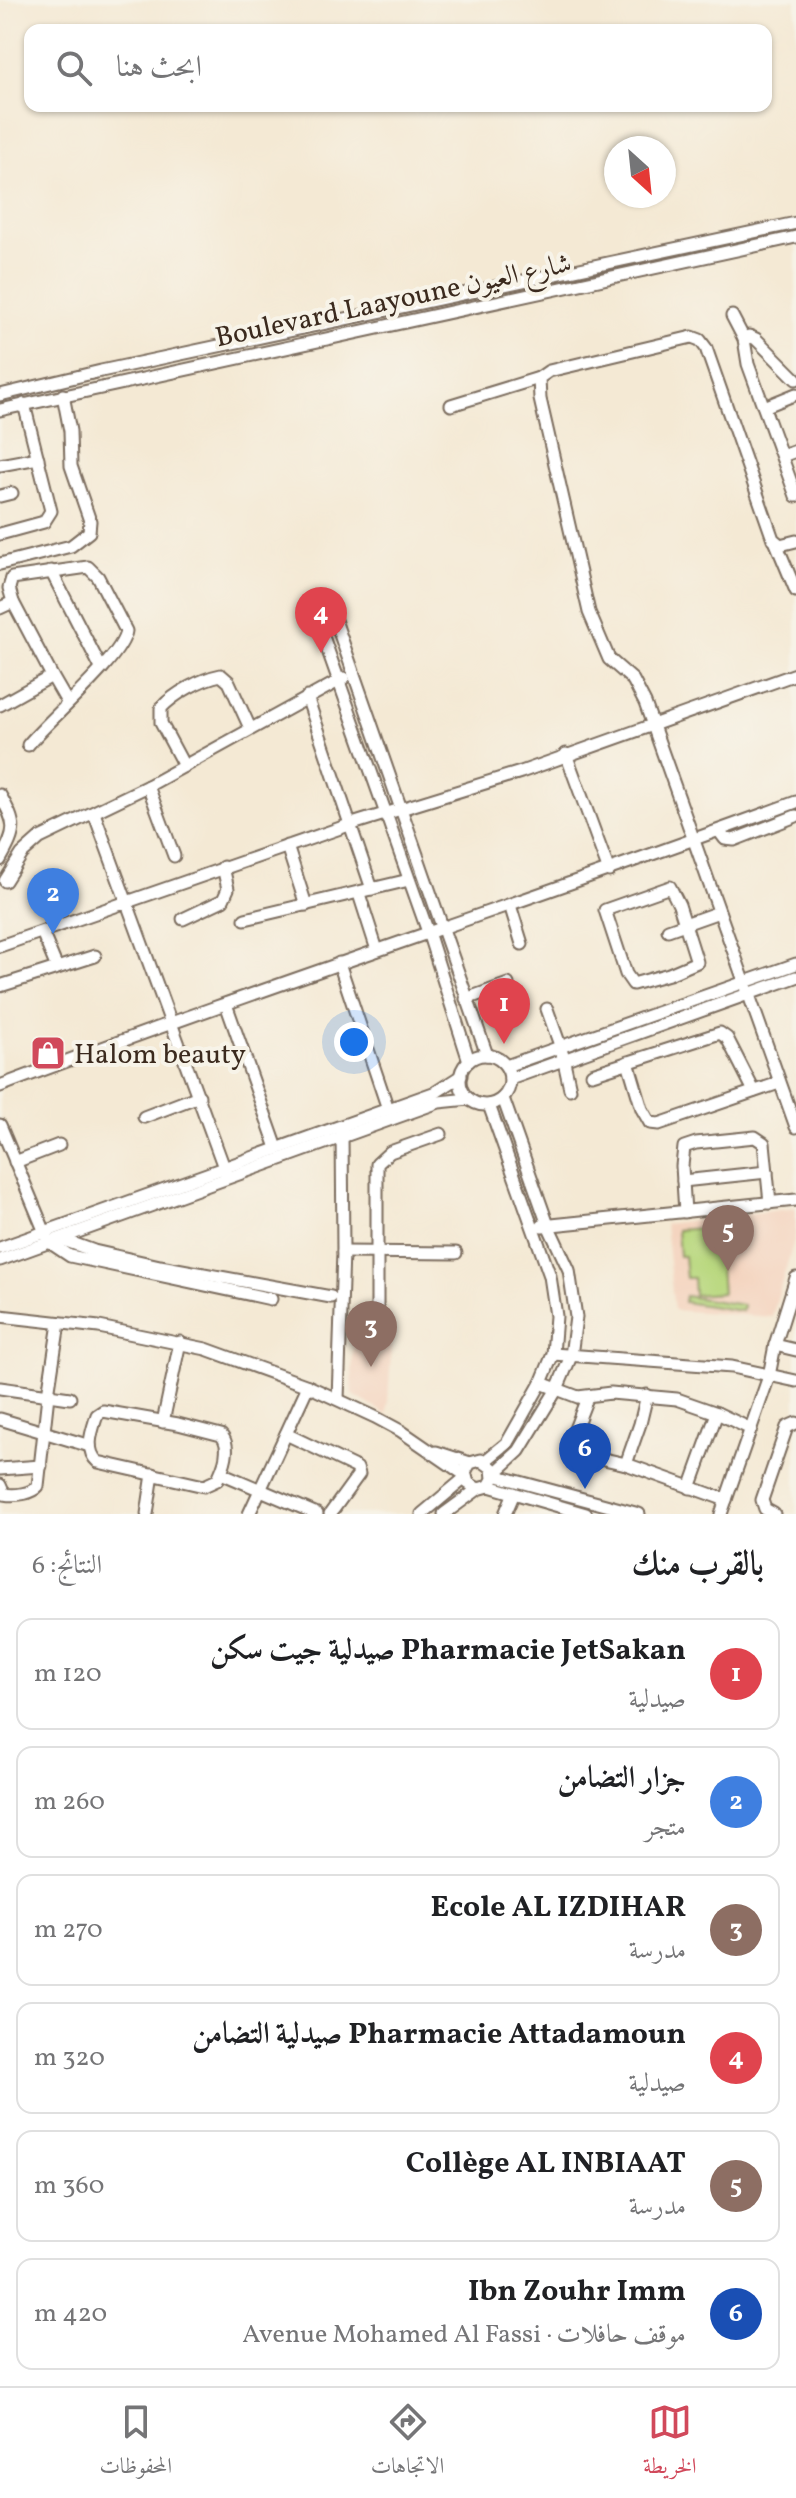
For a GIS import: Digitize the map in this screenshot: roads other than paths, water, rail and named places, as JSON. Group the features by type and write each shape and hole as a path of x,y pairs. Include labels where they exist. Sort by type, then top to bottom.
{"street":[{"name":"Boulevard Laayoune شارع العيون","path":"0,395 116,367 796,223"},
{"name":"Boulevard Laayoune شارع العيون","path":"0,410 796,237"},
{"path":"732,316 744,339 748,364 796,496"},
{"path":"744,339 749,336 756,339 796,379"},
{"path":"451,405 539,378 549,371 692,337 700,340 706,348 796,591"},
{"path":"539,378 540,399 589,612 609,659 633,680 645,703 796,1127"},
{"path":"764,407 796,394"},
{"path":"0,564 71,546 89,532 90,521 71,466 70,431 63,395"},
{"path":"0,534 37,526 48,519 50,504 24,404"},
{"path":"782,456 796,451"},
{"path":"0,465 38,458"},
{"path":"776,543 796,541"},
{"path":"28,745 83,689 125,637 126,631 118,614 92,569 82,566 26,574 10,579 9,588 13,602 67,702"},
{"path":"51,571 101,668"},
{"path":"0,608 13,602"},
{"path":"469,1061 428,932 315,614 314,608 320,603 332,612 440,928 487,1055"},
{"path":"5,881 22,854 40,838 148,786 352,674"},
{"path":"0,946 399,808 491,782 796,674"},
{"path":"184,766 159,718 161,708 174,697 221,675 229,682 250,728"},
{"path":"0,705 52,676"},
{"path":"307,697 372,889"},
{"path":"566,754 609,871"},
{"path":"369,765 382,761"},
{"path":"148,786 174,856"},
{"path":"0,795 15,826 0,860"},
{"path":"0,1086 796,802"},
{"path":"94,813 226,1172"},
{"path":"719,831 725,839 734,840 796,816"},
{"path":"287,846 306,905"},
{"path":"183,919 223,900 228,889 223,867"},
{"path":"245,919 409,880"},
{"path":"670,887 686,924 696,963 635,984 626,974 605,912 623,902 670,887"},
{"path":"360,897 377,950"},
{"path":"510,905 522,944"},
{"path":"668,930 719,912"},
{"path":"42,932 57,968"},
{"path":"0,986 95,956"},
{"path":"339,963 388,1109"},
{"path":"745,989 796,964"},
{"path":"510,1079 562,1054 745,989 796,977"},
{"path":"466,999 508,984"},
{"path":"226,1004 277,1148"},
{"path":"547,1009 570,1089"},
{"path":"592,1074 712,1033 720,1033 727,1038 754,1091"},
{"path":"506,1066 562,1054"},
{"path":"0,1248 43,1238 342,1131 388,1109 443,1089 461,1076 469,1061 487,1055 506,1066 509,1089 503,1098 489,1105 475,1103 461,1085 461,1076"},
{"path":"628,1062 642,1109 650,1123 659,1124 779,1083"},
{"path":"144,1117 199,1096"},
{"path":"444,1514 488,1481 519,1451 557,1389 571,1356 575,1337 575,1296 569,1270 548,1225 503,1098"},
{"path":"61,1239 277,1148 439,1102 469,1099"},
{"path":"485,1461 507,1443 541,1383 553,1354 556,1316 555,1296 489,1105"},
{"path":"0,1125 43,1238"},
{"path":"338,1399 343,1252 342,1131"},
{"path":"377,1309 377,1164 390,1152 441,1134"},
{"path":"685,1212 684,1147 718,1140 759,1138 765,1147 770,1203"},
{"path":"0,1143 43,1238 70,1256 271,1299"},
{"path":"15,1162 59,1145"},
{"path":"683,1181 767,1172"},
{"path":"533,1228 796,1200"},
{"path":"0,1260 43,1238 61,1239 94,1251 160,1266 331,1297"},
{"path":"343,1252 456,1253"},
{"path":"721,1514 769,1376 775,1345 796,1278"},
{"path":"0,1316 180,1342 338,1399 401,1431 467,1472"},
{"path":"0,1485 6,1494 33,1491 38,1486 59,1323"},
{"path":"163,1422 180,1342"},
{"path":"775,1345 796,1350"},
{"path":"553,1354 732,1367 796,1381"},
{"path":"541,1383 587,1398 601,1393 677,1399 751,1429"},
{"path":"249,1514 308,1386"},
{"path":"0,1388 70,1398"},
{"path":"626,1464 647,1395"},
{"path":"587,1398 572,1437 572,1445 582,1454 626,1464 726,1500"},
{"path":"103,1411 163,1422 224,1437 227,1451 221,1473 214,1483 204,1486 98,1462 92,1456 90,1446 97,1415 103,1411"},
{"path":"690,1488 717,1413"},
{"path":"0,1419 90,1446"},
{"path":"774,1514 765,1509 762,1500 787,1427 796,1423"},
{"path":"286,1434 357,1468 359,1474 352,1487 330,1514"},
{"path":"422,1514 477,1460 490,1465 488,1481"},
{"path":"0,1469 41,1466"},
{"path":"467,1472 469,1485 488,1481 639,1514"},
{"path":"221,1473 317,1514"},
{"path":"147,1514 153,1474"},
{"path":"488,1481 514,1493 586,1514"},
{"path":"505,1514 514,1493"},
{"path":"459,1514 465,1499"}],"place":[{"name":"Pharmacie Attadamoun صيدلية التضامن","path":"321,653"},
{"name":"جزار التضامن","path":"53,934"},
{"name":"Pharmacie JetSakan صيدلية جيت سكن","path":"504,1044"},
{"name":"Halom beauty","path":"48,1053"},
{"name":"Collège AL INBIAAT","path":"728,1271"},
{"name":"Ecole AL IZDIHAR","path":"371,1367"},
{"name":"Ibn Zouhr Imm","path":"585,1489"}]}
